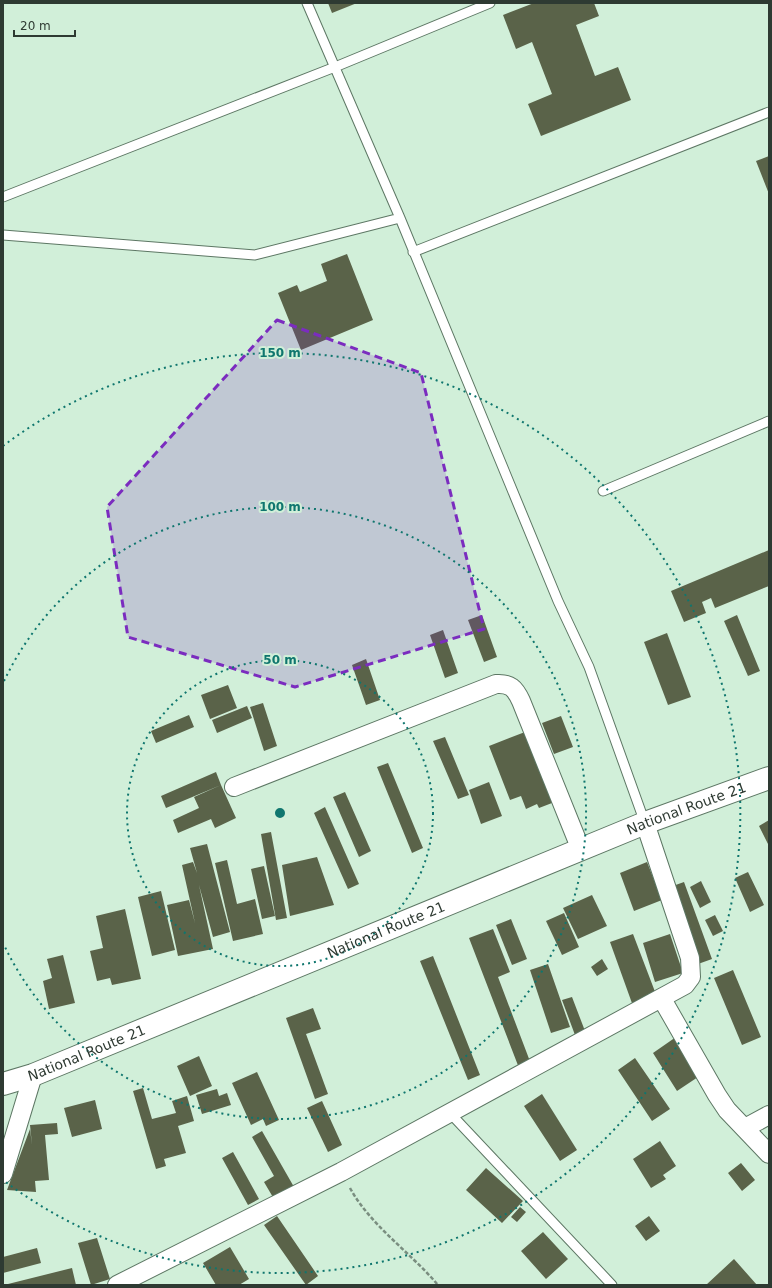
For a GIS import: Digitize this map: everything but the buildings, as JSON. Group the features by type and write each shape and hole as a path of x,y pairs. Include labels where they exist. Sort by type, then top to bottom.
{"highway":[{"name":"National Route 21","path":"3,1084 33,1075 645,823 769,778"}],"street":[{"path":"234,787 496,684 504,684 516,690 581,850"},
{"path":"117,1285 341,1172 688,983 692,970 683,935 645,823"},
{"path":"662,998 727,1110 769,1154"},
{"path":"3,1174 33,1075"},
{"path":"745,1128 769,1115"}],"lane":[{"path":"307,3 400,218 558,601 589,668 645,823"},
{"path":"3,197 335,67 468,7 490,3"},
{"path":"413,252 769,112"},
{"path":"3,235 255,255 400,218"},
{"path":"603,491 769,421"},
{"path":"449,1112 612,1285"}],"path":[{"path":"341,1172 353,1194 369,1213 438,1285"}],"highlighted area":[{"path":"277,320 421,373 484,629 295,687 128,637 107,507"}]}
